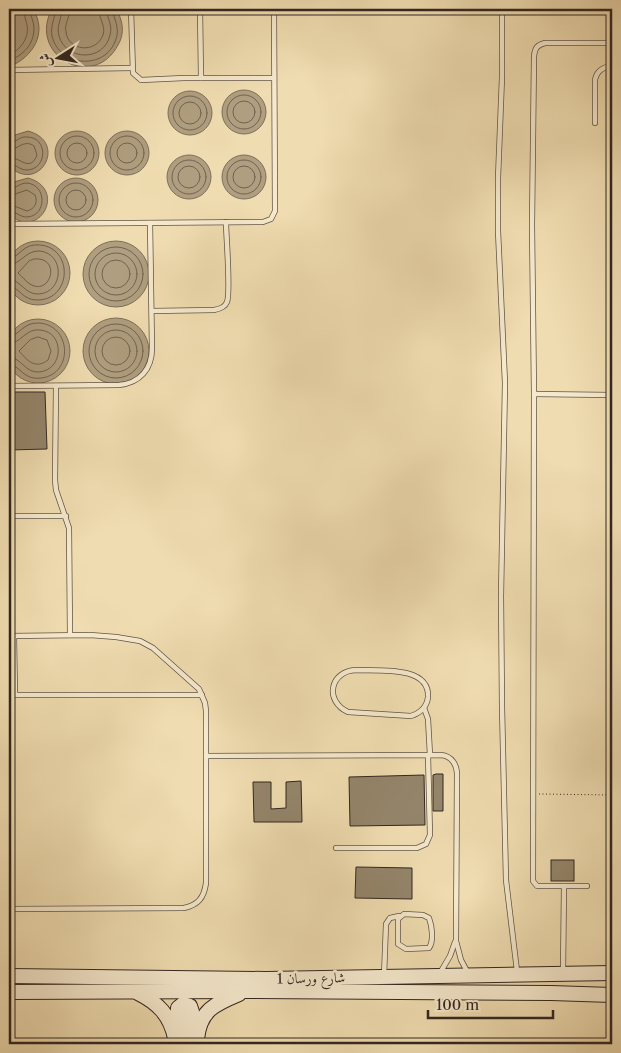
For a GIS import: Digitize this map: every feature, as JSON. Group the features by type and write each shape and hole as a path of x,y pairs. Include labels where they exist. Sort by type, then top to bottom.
{"street":[{"name":"شارع ورسان 1","path":"9,976 256,979 612,974"},
{"name":"شارع ورسان 1","path":"9,992 245,991 612,995"},
{"path":"196,1044 200,1024 211,1008 245,991"},
{"path":"135,992 150,999 163,1010 177,1044"},
{"path":"177,1044 180,1029 178,1008 183,1004 190,1006 192,1012 191,1044"}],"lane":[{"path":"131,9 132,68 133,73 141,80 274,78"},
{"path":"200,9 201,78"},
{"path":"9,224 267,221 274,215 274,9"},
{"path":"502,9 498,231 506,383 501,596 502,717 506,880 518,975"},
{"path":"586,886 537,886 533,881 534,394 532,225 535,50 539,44 546,43 612,42"},
{"path":"595,122 594,80 596,74 601,69 612,65"},
{"path":"9,70 132,68"},
{"path":"152,311 214,310 225,305 229,297 226,222"},
{"path":"9,386 119,385 141,377 150,364 152,356 150,223"},
{"path":"56,386 55,480 59,500 66,516 69,540 70,635"},
{"path":"534,394 612,395"},
{"path":"9,516 66,516"},
{"path":"9,909 184,908 193,906 200,900 205,892 206,883 206,711 202,695 194,684 153,648 133,640 116,637 70,635 11,636 15,695"},
{"path":"336,848 417,848 426,844 430,835 429,724 424,708 427,702 427,688 419,677 413,674 351,670 341,674 335,682 333,687 334,698 339,706 348,712 406,716 416,714 424,708"},
{"path":"9,695 202,695"},
{"path":"206,756 446,755 455,763 457,769 456,941 461,960 470,976"},
{"path":"563,974 564,886"},
{"path":"384,978 386,924 390,918 407,914 429,918 432,943 429,948 406,949 400,946 398,941 399,916"},
{"path":"436,977 450,956 456,941"}],"path":[{"path":"533,794 612,795"}],"water":[{"path":"9,9 33,9 39,27 36,43 31,51 18,63 9,67"},
{"path":"52,9 116,9 122,27 122,36 118,45 107,59 94,66 80,66 66,62 55,53 48,41 47,26"},
{"path":"248,90 260,96 265,103 265,121 260,128 253,133 240,134 232,131 225,124 222,108 225,100 232,93"},
{"path":"194,91 206,97 211,104 211,122 206,129 199,134 186,135 178,132 171,125 168,109 171,101 178,94"},
{"path":"28,131 40,137 47,145 48,155 39,171 30,174 20,173 9,166 9,141 15,135"},
{"path":"77,131 89,135 95,141 99,153 95,165 89,171 77,175 65,171 59,165 55,153 59,141 65,135"},
{"path":"127,131 139,135 145,141 149,153 145,165 139,171 127,175 115,171 109,165 105,153 109,141 115,135"},
{"path":"193,155 205,161 210,168 210,186 205,193 198,198 185,199 177,196 170,189 167,173 170,165 177,158"},
{"path":"248,155 260,161 265,168 265,186 260,193 253,198 240,199 232,196 225,189 222,173 225,165 232,158"},
{"path":"28,178 40,184 46,192 47,202 45,211 39,218 30,222 20,221 9,214 9,187 14,182"},
{"path":"76,178 88,182 94,188 98,200 94,212 88,218 76,222 64,218 58,212 54,200 58,188 64,182"},
{"path":"32,241 44,241 61,250 68,261 70,273 68,285 61,296 44,305 32,305 20,300 11,291 6,279 6,267 11,255 20,246"},
{"path":"116,241 128,244 139,251 146,262 149,274 146,286 139,297 128,304 116,307 104,304 93,297 86,286 83,274 86,262 93,251 104,244"},
{"path":"116,318 128,321 139,328 146,339 149,351 146,363 139,374 128,381 116,384 104,381 93,374 86,363 83,351 86,339 93,328 104,321"},
{"path":"32,319 44,319 61,328 68,339 70,351 68,363 61,374 44,383 32,383 20,378 11,369 6,357 6,345 11,333 20,324"}],"building":[{"path":"9,392 45,392 47,449 9,450"},
{"path":"443,774 443,811 433,811 433,775"},
{"path":"424,775 425,825 350,826 349,777"},
{"path":"301,781 302,822 254,822 253,782 271,782 271,809 286,808 286,782"},
{"path":"551,860 574,860 574,881 551,881"},
{"path":"356,867 412,868 412,899 355,898"}]}
